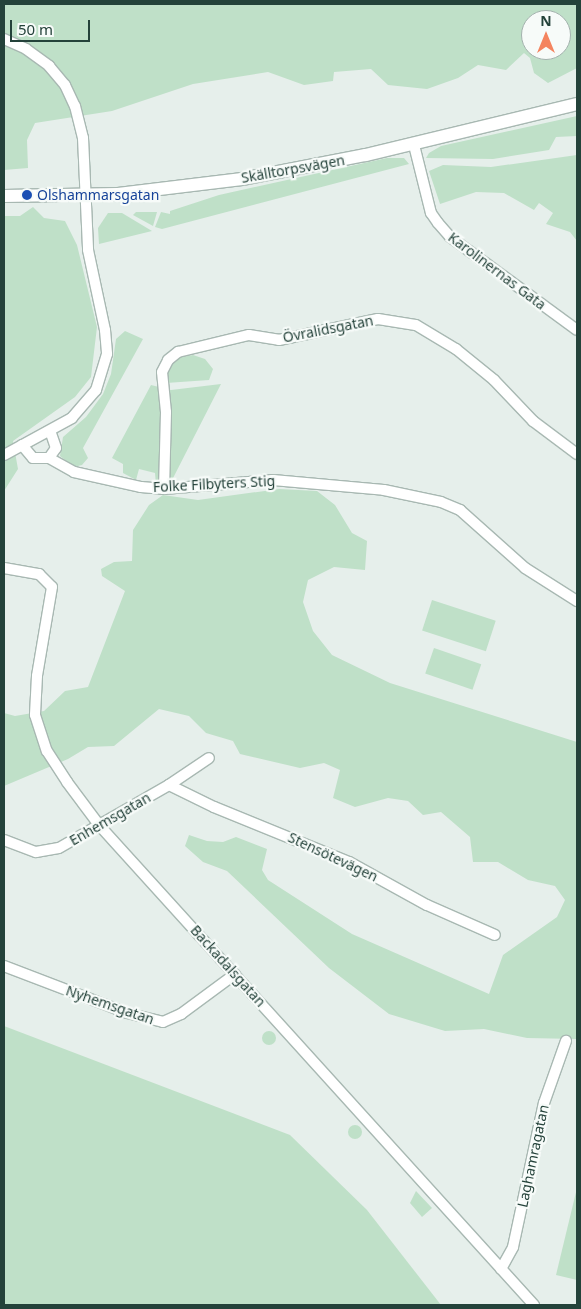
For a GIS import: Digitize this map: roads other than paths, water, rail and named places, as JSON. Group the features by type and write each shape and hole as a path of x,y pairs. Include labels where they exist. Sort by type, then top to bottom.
{"street":[{"path":"4,39 46,63 72,97 81,130 88,250 105,330 106,354 96,390 86,404 72,418 4,455"},
{"name":"Skälltorpsvägen","path":"4,196 85,195 182,188 242,179 414,144 577,104"},
{"name":"Karolinernas Gata","path":"414,144 431,213 450,237 577,330"},
{"name":"Övralidsgatan","path":"164,488 166,412 162,372 168,360 178,352 249,335 279,340 378,319 416,325 456,349 494,380 533,421 577,454"},
{"path":"22,445 33,458 49,458 56,448 50,431"},
{"name":"Folke Filbyters Stig","path":"49,458 74,472 140,487 164,488 273,480 384,490 424,497 460,510 525,568 572,595"},
{"path":"384,490 390,481"},
{"name":"Backadalsgatan","path":"4,568 39,574 49,580 52,595 37,676 37,728 52,759 99,825 534,1305"},
{"name":"Enhemsgatan","path":"4,840 44,852 64,846 169,785 209,758"},
{"name":"Stensötevägen","path":"169,785 206,804 349,862 427,905 495,935"},
{"name":"Nyhemsgatan","path":"4,966 155,1022 169,1021 235,974"},
{"name":"Laghamragatan","path":"501,1270 509,1260 513,1247 544,1103 566,1041"}],"place":[{"name":"Olshammarsgatan","path":"27,195"}]}
